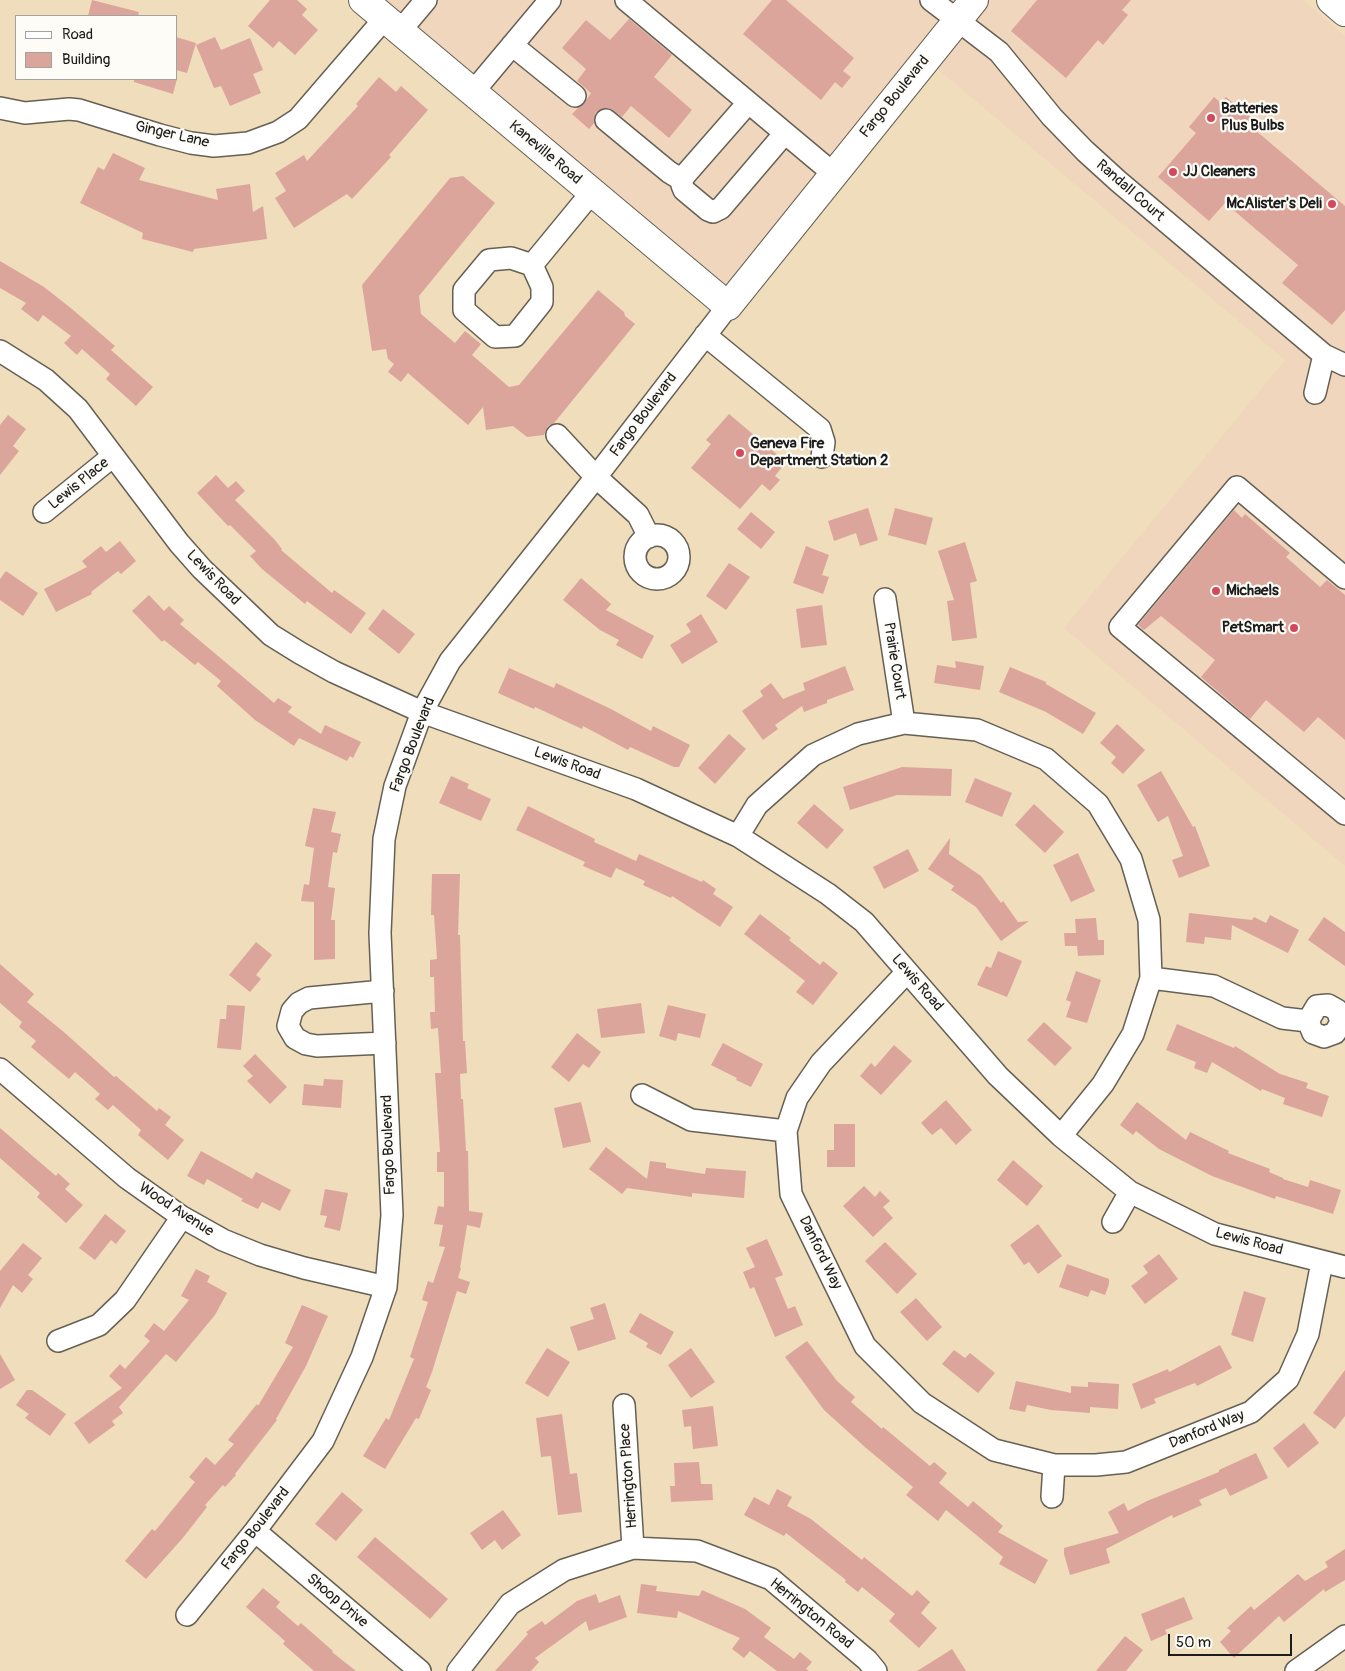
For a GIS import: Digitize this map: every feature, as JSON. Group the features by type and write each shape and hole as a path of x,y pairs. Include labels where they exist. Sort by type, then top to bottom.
{"main road":[{"name":"Kaneville Road","path":"363,0 728,306"},
{"name":"Fargo Boulevard","path":"728,306 974,0"},
{"path":"1331,0 1345,12"}],"street":[{"name":"Ginger Lane","path":"0,108 26,113 79,110 160,136 191,143 214,146 248,143 278,132 298,119 393,25 426,0"},
{"path":"473,92 550,0"},
{"path":"626,0 834,174"},
{"name":"Randall Court","path":"931,0 999,52 1052,117 1118,181 1324,355 1345,365"},
{"path":"512,45 575,96"},
{"path":"748,102 682,180 684,190 708,210 713,212 721,208 785,133"},
{"path":"606,120 669,172 682,180"},
{"path":"532,265 592,192"},
{"name":"Fargo Boulevard","path":"187,1615 255,1531 323,1441 362,1357 386,1287 392,1215 380,933 384,839 395,786 422,712 450,661 596,477 728,306"},
{"path":"705,335 820,429 824,442 822,457"},
{"name":"Lewis Road","path":"0,351 46,380 78,409 179,543 202,569 271,635 334,672 422,712 636,789 738,836 828,894 864,922 998,1076 1061,1136 1130,1192 1215,1234 1345,1267"},
{"path":"1315,393 1324,355"},
{"path":"558,435 596,477 638,515 649,537"},
{"name":"Lewis Place","path":"44,512 113,456"},
{"path":"1345,578 1237,487 1120,627 1345,814"},
{"name":"Prairie Court","path":"885,599 904,723"},
{"path":"738,836 757,804 813,755 858,734 904,723 977,730 1046,758 1098,804 1131,859 1149,920 1151,978 1133,1034 1104,1084 1061,1136"},
{"name":"Danford Way","path":"907,972 821,1064 797,1098 786,1130 792,1194 865,1346 922,1403 994,1450 1054,1465 1096,1465 1126,1462 1251,1412 1288,1379 1308,1334 1322,1262"},
{"path":"1151,978 1214,986 1282,1018 1308,1021"},
{"path":"383,991 309,998 299,1003 292,1011 288,1026 295,1038 306,1044 317,1046 385,1043"},
{"name":"Wood Avenue","path":"0,1069 127,1178 182,1217 223,1240 260,1255 304,1268 386,1287"},
{"path":"642,1095 691,1120 786,1130"},
{"path":"1113,1222 1130,1192"},
{"path":"58,1341 99,1325 125,1300 182,1217"},
{"name":"Herrington Place","path":"624,1405 633,1548"},
{"path":"1052,1497 1054,1465"},
{"name":"Shoop Drive","path":"255,1531 420,1671"},
{"name":"Herrington Road","path":"458,1671 510,1604 564,1570 633,1548 697,1551 771,1579 867,1660 876,1671"},
{"path":"1296,1671 1345,1636"}],"shaded area":[{"path":"372,0 970,0 729,298"},
{"path":"989,0 1303,0 1345,36 1345,866 1064,628 1285,360 934,66"}],"building":[{"path":"92,0 139,12 138,15 88,15"},
{"path":"270,0 297,0 307,9 302,15 318,30 295,55 279,41 273,48 248,26"},
{"path":"772,0 786,0 854,58 843,71 851,77 842,88 835,82 821,100 743,34"},
{"path":"1037,0 1131,0 1122,10 1128,15 1103,45 1098,40 1066,78 1011,31"},
{"path":"629,19 672,55 654,77 692,110 669,138 631,106 622,117 609,108 601,109 596,112 594,123 589,129 572,114 584,104 591,93 577,81 586,69 562,48 586,20 610,40"},
{"path":"215,37 221,50 250,38 263,70 253,74 261,93 230,106 221,86 214,88 196,45"},
{"path":"178,38 196,43 187,73 178,71"},
{"path":"379,77 396,92 401,86 428,110 389,155 391,157 352,199 347,194 294,228 275,198 286,191 275,173 304,155 307,161 358,106 356,104"},
{"path":"134,80 177,80 173,94 134,82"},
{"path":"1214,97 1221,103 1226,97 1254,120 1249,125 1345,206 1345,310 1332,325 1282,283 1298,265 1225,203 1209,221 1158,177 1196,133 1189,127"},
{"path":"113,153 145,168 139,180 218,200 216,189 250,184 253,212 263,206 267,239 194,249 193,252 142,239 143,233 80,203 98,167 104,170"},
{"path":"463,176 495,203 419,296 421,314 455,343 465,331 481,344 472,355 509,387 519,385 598,290 635,324 554,423 548,426 544,435 527,437 513,426 486,430 483,407 468,425 408,373 401,382 388,372 394,364 388,359 386,349 372,351 362,285 450,178"},
{"path":"0,261 44,287 115,346 111,350 153,387 136,406 106,379 110,374 82,349 77,355 64,343 71,336 43,315 38,322 21,309 26,303 0,288"},
{"name":"Geneva Fire Department Station 2","path":"729,414 786,462 775,476 780,480 770,491 762,484 740,509 691,468 711,444 706,440"},
{"path":"8,415 26,429 13,446 19,451 0,475 0,425"},
{"path":"216,475 228,488 236,481 245,491 235,500 274,539 281,550 332,593 334,590 366,613 351,634 307,601 305,604 262,569 250,556 256,551 230,525 228,526 197,493"},
{"path":"868,508 878,540 860,546 856,533 834,541 828,521"},
{"path":"895,508 933,518 926,545 888,535"},
{"path":"1234,510 1242,518 1245,514 1290,553 1286,557 1320,587 1327,580 1345,595 1345,740 1318,717 1304,732 1266,700 1250,719 1201,677 1215,660 1161,616 1144,630 1138,625"},
{"path":"751,512 775,532 761,549 737,529"},
{"path":"120,541 136,561 121,574 118,571 91,592 92,594 56,612 44,589 87,567 82,561 101,546 106,552"},
{"path":"965,542 977,581 970,583 977,638 952,641 947,601 954,600 938,551"},
{"path":"806,546 829,555 822,575 829,577 823,594 793,583"},
{"path":"729,563 750,577 726,610 706,596"},
{"path":"6,571 38,593 23,616 0,600 0,579"},
{"path":"581,578 611,604 606,610 654,636 642,659 616,645 619,640 600,630 563,600"},
{"path":"149,595 164,611 169,606 184,620 180,624 274,703 278,698 292,707 288,712 321,734 325,725 361,742 353,758 350,756 347,761 299,738 294,746 255,720 217,686 221,681 198,662 195,665 164,640 162,642 132,611"},
{"path":"822,605 827,645 801,648 796,609"},
{"path":"383,609 415,634 399,654 368,629"},
{"path":"701,614 718,642 682,664 670,645 691,632 686,624"},
{"path":"955,661 984,666 980,690 934,683 937,665 956,668"},
{"path":"845,666 854,690 827,700 827,703 804,712 802,706 775,725 778,729 763,740 742,711 763,696 760,691 771,683 783,699 805,690 803,683"},
{"path":"1010,667 1046,682 1046,684 1096,713 1083,734 1046,712 999,692"},
{"path":"509,668 554,688 556,683 611,709 651,731 653,726 690,745 679,767 674,767 630,747 628,750 583,726 582,729 535,707 534,709 498,693"},
{"path":"1117,724 1145,750 1123,774 1111,763 1116,757 1100,743"},
{"path":"729,734 746,749 715,784 698,768"},
{"path":"902,767 952,769 951,796 897,795 850,810 843,787"},
{"path":"1161,771 1193,827 1195,826 1210,866 1179,878 1172,860 1183,856 1168,816 1158,822 1137,785"},
{"path":"451,776 469,784 467,788 491,799 481,821 439,803"},
{"path":"975,778 1012,793 1002,817 965,802"},
{"path":"814,804 844,830 827,849 797,823"},
{"path":"1034,804 1064,832 1045,853 1015,825"},
{"path":"528,806 595,839 594,842 636,861 639,854 702,882 703,880 716,889 713,894 733,907 720,927 672,896 671,898 643,885 645,881 616,868 611,878 583,866 585,862 516,830"},
{"path":"313,808 336,812 331,832 341,834 337,853 333,852 328,887 335,888 331,920 335,920 335,959 314,960 314,902 301,901 304,884 309,885 314,848 305,846"},
{"path":"950,838 949,854 981,876 1018,922 1029,921 1001,941 976,907 951,890 954,886 928,869"},
{"path":"908,849 919,871 884,889 873,867"},
{"path":"1078,853 1095,891 1071,902 1053,865"},
{"path":"432,874 460,874 458,935 460,935 463,1041 465,1041 467,1073 460,1074 461,1099 463,1099 466,1151 468,1151 469,1211 483,1213 480,1228 467,1225 458,1278 470,1282 466,1294 457,1291 426,1387 431,1390 419,1419 416,1418 385,1469 363,1456 386,1418 389,1420 414,1359 410,1357 428,1302 422,1300 428,1281 433,1283 445,1247 439,1246 443,1225 434,1224 438,1206 444,1207 444,1172 437,1172 437,1152 440,1152 435,1073 441,1073 438,1028 431,1029 430,1012 435,1012 434,977 430,977 430,960 437,959 434,915 431,915"},
{"path":"1189,913 1252,920 1254,917 1266,923 1270,915 1299,930 1288,953 1232,925 1231,940 1205,937 1204,944 1186,942"},
{"path":"760,914 791,938 789,940 820,965 823,961 838,973 813,1005 796,992 805,981 744,934"},
{"path":"1324,917 1345,932 1345,966 1308,940"},
{"path":"1096,918 1098,940 1104,940 1104,955 1078,956 1077,946 1065,946 1064,933 1076,933 1075,919"},
{"path":"256,942 272,955 256,975 261,979 250,992 229,975"},
{"path":"998,951 1022,961 1007,997 977,985 986,966 991,968"},
{"path":"0,964 34,994 27,1002 114,1077 116,1076 157,1111 159,1108 171,1117 165,1125 184,1140 168,1160 138,1135 141,1130 113,1105 108,1110 95,1099 100,1094 75,1072 69,1079 31,1047 36,1041 19,1027 22,1022 0,1003"},
{"path":"1076,971 1101,980 1087,1023 1066,1017 1071,1002 1066,1000"},
{"path":"641,1003 645,1033 601,1038 597,1009"},
{"path":"227,1005 245,1006 241,1050 217,1048 220,1019 226,1019"},
{"path":"668,1005 706,1014 700,1038 678,1033 676,1041 659,1036"},
{"path":"1044,1022 1072,1048 1055,1066 1027,1040"},
{"path":"1177,1024 1234,1048 1235,1046 1280,1074 1308,1083 1306,1088 1329,1096 1322,1117 1283,1104 1285,1098 1262,1089 1261,1091 1212,1062 1207,1073 1194,1068 1196,1062 1166,1050"},
{"path":"577,1033 601,1052 589,1068 583,1064 569,1082 551,1067"},
{"path":"723,1043 763,1064 751,1087 711,1065"},
{"path":"894,1045 912,1061 881,1095 860,1076 871,1063 875,1067"},
{"path":"255,1054 287,1087 270,1104 247,1081 253,1076 243,1066"},
{"path":"324,1079 343,1080 341,1108 302,1105 304,1084 323,1086"},
{"path":"946,1100 972,1130 956,1145 941,1128 932,1135 921,1123"},
{"path":"581,1102 591,1142 563,1148 554,1108"},
{"path":"1137,1102 1186,1140 1190,1132 1229,1151 1228,1153 1270,1169 1269,1172 1283,1179 1308,1187 1310,1180 1341,1190 1333,1214 1276,1196 1275,1199 1212,1176 1159,1149 1136,1131 1133,1135 1120,1125"},
{"path":"834,1124 855,1124 855,1167 827,1167 827,1150 834,1150"},
{"path":"0,1128 56,1176 58,1173 70,1184 65,1189 83,1205 66,1223 37,1197 40,1193 0,1158"},
{"path":"606,1147 647,1179 650,1161 666,1163 666,1168 705,1174 706,1168 746,1171 744,1198 692,1193 692,1197 627,1188 622,1194 589,1169"},
{"path":"201,1151 252,1179 256,1172 291,1190 280,1211 262,1202 258,1209 241,1201 243,1199 207,1179 204,1185 187,1176"},
{"path":"1013,1160 1043,1186 1027,1206 997,1180"},
{"path":"864,1186 875,1197 880,1191 890,1201 883,1207 893,1218 873,1237 843,1206"},
{"path":"325,1189 348,1193 340,1231 324,1227 327,1216 320,1215"},
{"path":"105,1214 126,1231 116,1244 111,1240 95,1260 79,1248"},
{"path":"1038,1224 1062,1256 1038,1274 1029,1262 1024,1265 1010,1245"},
{"path":"767,1239 783,1275 775,1278 788,1309 795,1306 803,1325 775,1337 754,1287 750,1289 743,1272 755,1267 746,1248"},
{"path":"885,1242 917,1274 897,1294 865,1261"},
{"path":"23,1243 42,1258 28,1275 33,1279 22,1293 13,1285 0,1308 0,1271"},
{"path":"1159,1254 1178,1279 1145,1304 1131,1286 1148,1273 1143,1266"},
{"path":"1067,1264 1109,1279 1105,1295 1091,1290 1088,1297 1059,1287"},
{"path":"196,1269 210,1276 207,1282 227,1293 215,1315 176,1362 166,1354 119,1407 123,1413 112,1421 115,1425 89,1444 74,1423 122,1388 109,1376 120,1364 125,1369 150,1341 144,1336 154,1323 164,1331 189,1300 181,1296"},
{"path":"1244,1291 1266,1298 1253,1342 1231,1335"},
{"path":"916,1298 942,1327 927,1341 900,1312"},
{"path":"605,1303 616,1339 578,1351 570,1327 594,1319 590,1308"},
{"path":"302,1305 328,1316 306,1366 277,1420 236,1475 225,1487 223,1485 205,1505 207,1507 182,1539 146,1579 125,1561 152,1529 155,1531 195,1482 189,1477 206,1457 215,1465 234,1444 228,1440 257,1404 258,1406 293,1347 285,1343"},
{"path":"640,1313 674,1332 661,1355 646,1347 648,1343 629,1332"},
{"path":"807,1341 837,1381 855,1397 851,1402 930,1466 934,1462 947,1473 939,1483 968,1507 973,1501 1003,1526 998,1532 1048,1560 1035,1584 999,1564 1003,1557 946,1510 938,1521 906,1495 913,1487 824,1410 785,1357"},
{"path":"1220,1345 1232,1368 1197,1386 1195,1383 1154,1399 1156,1403 1141,1409 1132,1384 1168,1369 1169,1372"},
{"path":"547,1348 570,1362 548,1397 525,1383"},
{"path":"691,1348 715,1382 691,1398 668,1365"},
{"path":"954,1350 965,1358 970,1353 995,1373 978,1393 942,1364"},
{"path":"0,1354 15,1380 0,1389"},
{"path":"1345,1370 1345,1416 1335,1429 1313,1413"},
{"path":"1016,1381 1071,1393 1071,1386 1088,1387 1088,1382 1119,1384 1118,1409 1090,1407 1090,1413 1051,1410 1027,1405 1025,1412 1009,1409"},
{"path":"27,1390 32,1390 66,1414 50,1436 25,1418 29,1414 16,1405"},
{"path":"713,1406 718,1446 693,1449 691,1426 684,1427 682,1410"},
{"path":"562,1414 570,1474 577,1473 582,1512 558,1515 551,1456 541,1457 536,1418"},
{"path":"1304,1423 1319,1443 1288,1468 1273,1448"},
{"path":"1256,1453 1268,1478 1230,1496 1226,1488 1199,1500 1202,1505 1173,1518 1172,1515 1106,1549 1110,1563 1070,1575 1064,1548 1119,1533 1108,1512 1124,1503 1128,1511 1147,1501 1219,1472 1219,1470"},
{"path":"699,1462 701,1484 712,1484 713,1500 671,1502 670,1486 675,1486 674,1463"},
{"path":"777,1489 792,1497 787,1506 811,1519 862,1560 864,1557 912,1596 917,1590 930,1602 921,1613 937,1628 919,1648 889,1621 895,1614 862,1587 858,1592 845,1582 846,1580 786,1533 784,1536 744,1515 754,1497 769,1505"},
{"path":"342,1492 363,1510 336,1541 315,1524"},
{"path":"503,1510 521,1535 502,1550 495,1540 482,1550 470,1533"},
{"path":"375,1537 448,1599 430,1619 357,1557"},
{"path":"1345,1549 1345,1580 1325,1592 1324,1589 1284,1622 1279,1616 1234,1658 1220,1642 1231,1631 1227,1628 1251,1606 1254,1610 1298,1574 1305,1581 1328,1567 1325,1562"},
{"path":"641,1584 657,1586 656,1591 699,1596 702,1590 745,1609 771,1628 764,1637 794,1659 800,1652 812,1662 806,1669 809,1671 777,1671 750,1651 744,1658 732,1649 740,1638 678,1611 677,1618 637,1613"},
{"path":"263,1588 280,1602 276,1607 298,1626 301,1623 356,1671 314,1671 283,1644 285,1641 246,1607"},
{"path":"596,1594 599,1603 620,1595 627,1617 589,1631 586,1621 535,1658 539,1662 531,1671 495,1671 528,1634 526,1632 542,1621 545,1625 577,1601"},
{"path":"1184,1597 1193,1619 1165,1630 1167,1634 1151,1641 1141,1614"},
{"path":"1125,1636 1143,1650 1126,1671 1096,1671"},
{"path":"952,1649 966,1671 917,1671 941,1656"}],"place":[{"name":"Batteries Plus Bulbs","path":"1211,118"},
{"name":"JJ Cleaners","path":"1173,172"},
{"name":"McAlister's Deli","path":"1332,204"},
{"name":"Geneva Fire Department Station 2","path":"740,453"},
{"name":"Michaels","path":"1216,591"},
{"name":"PetSmart","path":"1294,628"}]}
